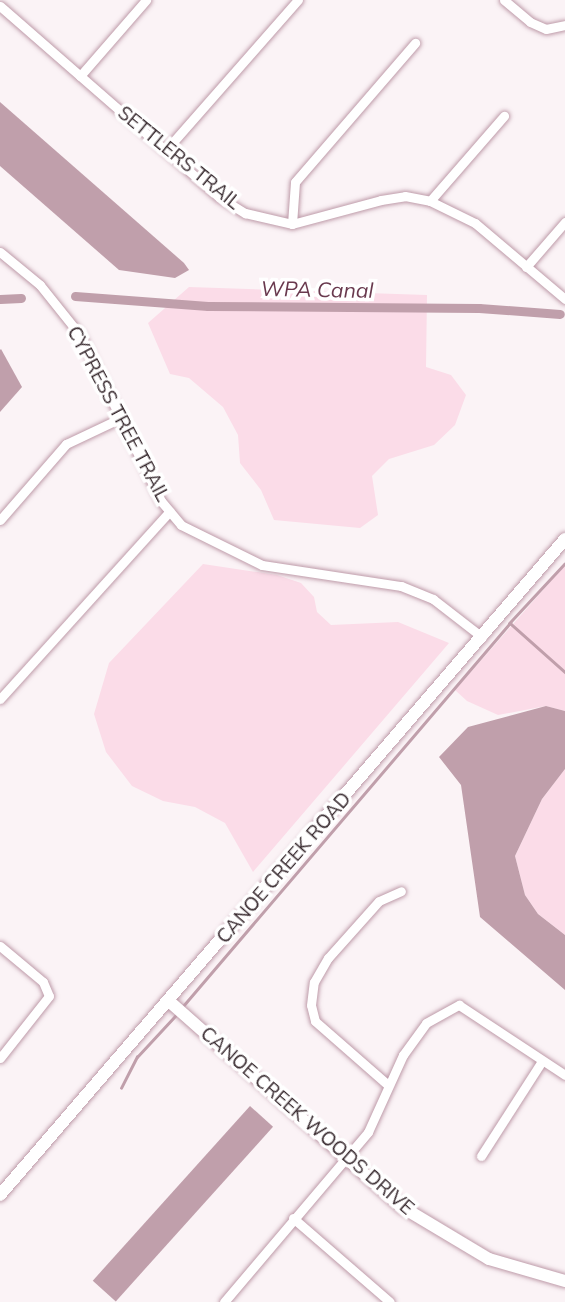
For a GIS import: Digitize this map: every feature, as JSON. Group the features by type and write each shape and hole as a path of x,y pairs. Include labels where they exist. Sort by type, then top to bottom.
{"main road":[{"name":"CANOE CREEK ROAD","path":"0,1195 170,1002 565,539"},
{"name":"CANOE CREEK WOODS DRIVE","path":"170,1002 402,1207 489,1259 565,1281"}],"street":[{"path":"80,76 146,0"},
{"path":"166,150 298,0"},
{"path":"504,0 530,22 546,29 565,25"},
{"name":"SETTLERS TRAIL","path":"0,6 219,197 245,213 292,223 405,196 430,201 475,223 565,299"},
{"path":"292,223 295,182 415,43"},
{"path":"430,201 504,116"},
{"path":"526,267 565,222"},
{"name":"CYPRESS TREE TRAIL","path":"0,252 40,285 80,335 119,419 170,511 202,538 262,565 401,586 433,599 482,636"},
{"path":"0,520 66,444 119,419"},
{"path":"0,699 170,511"},
{"path":"388,1086 315,1021 311,1005 314,982 328,958 379,901 401,891"},
{"path":"0,946 43,982 48,996 0,1058"},
{"path":"224,1302 346,1158 381,1109 388,1086 426,1023 459,1005 565,1075"},
{"path":"481,1156 542,1061"},
{"path":"293,1218 390,1302"}],"shaded area":[{"path":"0,102 189,270 175,278 119,270 0,166"},
{"path":"189,287 427,295 426,367 451,375 466,395 455,425 434,445 389,459 372,476 378,515 360,528 274,520 261,490 240,463 238,435 223,407 189,378 170,374 148,323"},
{"path":"0,350 22,387 0,412"},
{"path":"203,564 277,575 301,583 314,597 317,612 331,625 398,622 449,643 253,872 225,823 195,807 163,801 132,786 106,752 94,714 109,663"},
{"path":"565,565 565,711 546,706 498,715 467,701 455,690"},
{"path":"546,706 565,711 565,769 542,799 515,856 525,895 538,914 565,935 565,990 480,917 461,785 439,757 468,727"},
{"path":"565,769 565,935 538,914 525,895 515,856 542,799"},
{"path":"250,1106 273,1127 116,1301 93,1281"}],"waterway":[{"name":"WPA Canal","path":"75,296 208,306 479,308 560,314"},
{"name":"WPA Canal","path":"0,299 21,298"},
{"path":"565,564 510,623 565,672"},
{"path":"183,1006 510,623"},
{"path":"121,1088 137,1057 177,1014"}]}
